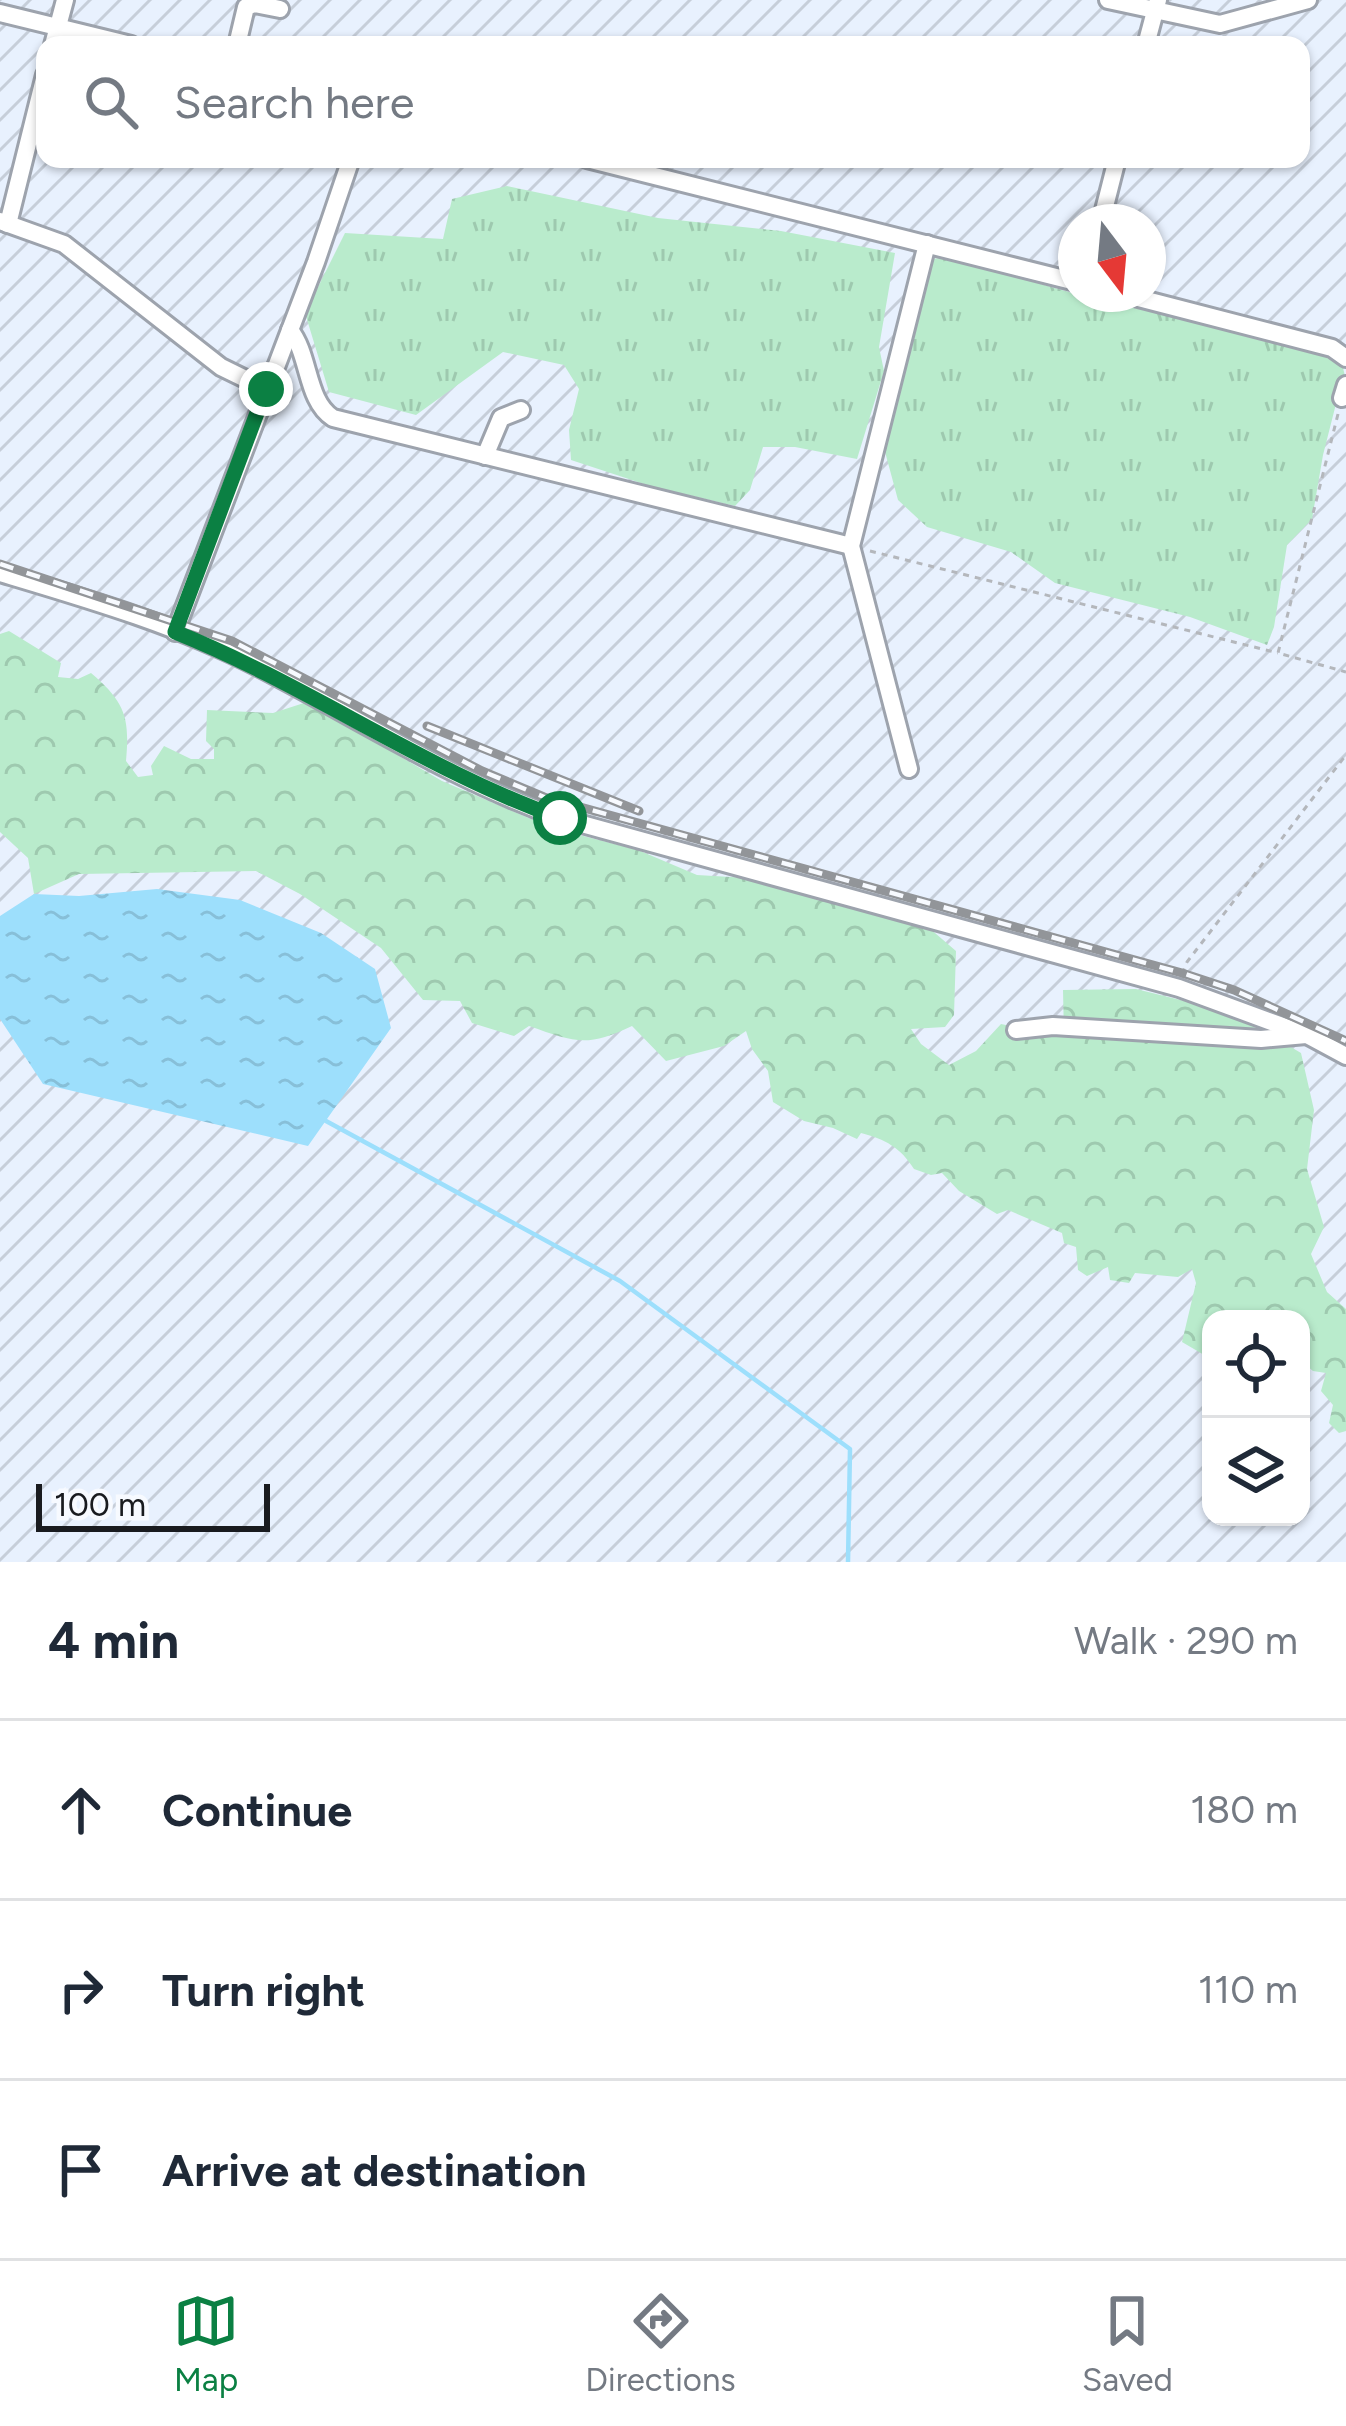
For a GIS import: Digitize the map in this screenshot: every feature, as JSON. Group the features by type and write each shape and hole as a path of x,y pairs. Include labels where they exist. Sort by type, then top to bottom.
{"lane":[{"path":"0,13 55,36 65,0"},
{"path":"1108,0 1156,6 1220,24 1308,0"},
{"path":"240,36 250,4 280,9"},
{"path":"1148,36 1156,6"},
{"path":"36,107 4,222 64,244 221,367 266,389"},
{"path":"175,632 266,389 347,199 350,168"},
{"path":"623,168 1058,277"},
{"path":"1106,204 1115,168"},
{"path":"909,769 851,546 927,244"},
{"path":"1166,305 1332,347 1346,358"},
{"path":"290,330 326,414 485,456 809,528 851,546"},
{"path":"485,456 501,418 521,410"},
{"path":"0,573 175,632 256,666 447,772 560,818 1179,988 1307,1035 1346,1056"},
{"path":"1016,1030 1053,1026 1261,1040 1307,1035"}],"path":[{"path":"1278,653 1344,392"},
{"path":"851,546 1346,672"},
{"path":"1179,988 1187,962 1346,755"}],"shaded area":[{"path":"0,0 1346,0 1346,1562 0,1562"}],"green space":[{"path":"507,186 658,218 781,231 895,253 879,347 884,371 857,459 795,447 763,447 750,490 735,506 650,486 571,460 569,430 579,389 564,365 503,352 416,415 329,392 305,313 345,233 443,239 452,199"},
{"path":"946,257 1058,289 1058,312 1152,312 1341,360 1346,380 1323,455 1312,519 1287,545 1267,645 1190,617 1055,583 1011,552 927,527 898,500 884,448 889,397 932,259"},
{"path":"9,631 61,663 58,677 78,679 91,673 111,693 126,721 126,761 138,777 153,775 151,766 164,746 191,759 214,759 214,749 206,741 207,710 273,713 307,702 442,781 552,828 638,850 697,875 748,878 928,927 956,951 954,1015 945,1027 911,1029 921,1044 949,1065 976,1051 1001,1024 1064,1037 1063,990 1136,989 1233,1013 1301,1053 1314,1110 1307,1169 1324,1227 1311,1254 1327,1292 1346,1309 1346,1431 1339,1433 1329,1423 1333,1405 1321,1391 1326,1373 1310,1368 1310,1310 1202,1310 1202,1354 1182,1342 1196,1283 1192,1269 1178,1277 1135,1273 1129,1283 1110,1280 1108,1267 1087,1276 1078,1270 1076,1247 1064,1243 1062,1233 1008,1210 997,1214 959,1191 942,1173 914,1169 885,1141 861,1133 857,1139 804,1121 773,1102 768,1071 746,1031 724,1046 666,1061 632,1026 603,1038 580,1040 529,1026 514,1036 472,1023 460,1001 423,1000 381,948 256,871 79,874 34,894 28,858 0,832 0,634"}],"water":[{"path":"157,889 240,900 321,933 375,969 391,1028 308,1146 43,1084 0,1019 0,916 34,894 79,896"}],"waterway":[{"path":"326,1121 620,1281 850,1449 848,1562"}],"railway":[{"path":"0,564 232,641 482,771 544,797 1182,973 1234,990 1346,1041"},
{"path":"427,726 639,811"}],"route":[{"path":"266,389 175,632 256,666 447,772 560,818"}]}
